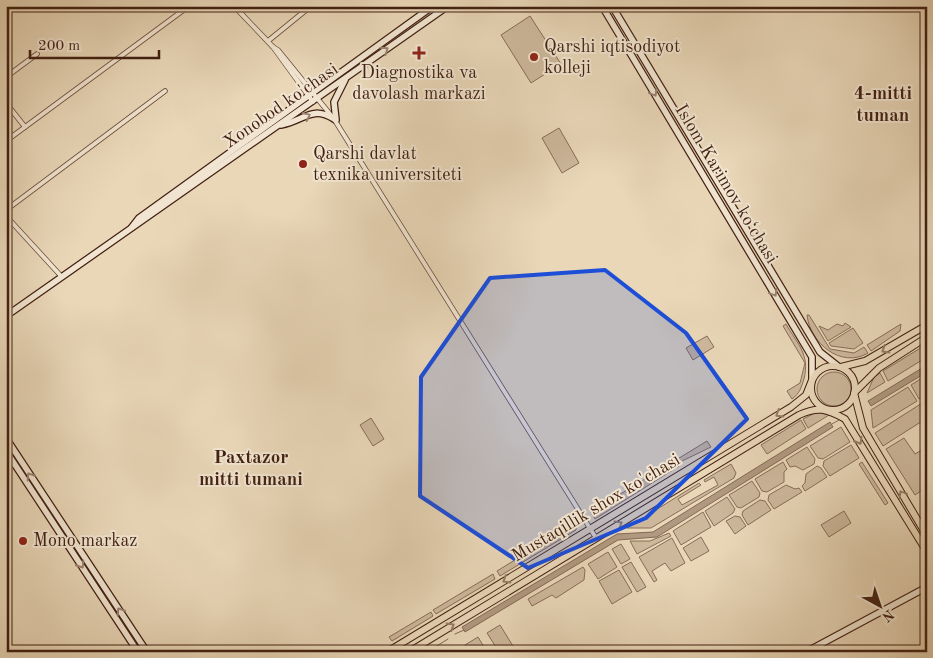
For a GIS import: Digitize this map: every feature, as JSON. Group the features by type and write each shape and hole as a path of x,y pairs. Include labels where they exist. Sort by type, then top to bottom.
{"main road":[{"name":"Xonobod ko'chasi","path":"130,228 139,218 433,6"},
{"name":"Xonobod ko'chasi","path":"6,316 448,6"},
{"name":"Islom Karimov ko‘chasi","path":"602,6 812,357 812,380"},
{"name":"Islom Karimov ko‘chasi","path":"612,6 820,352 839,367"},
{"path":"335,121 334,102 347,77"},
{"path":"279,125 294,123 316,112 325,113 335,121"},
{"path":"839,367 865,361 927,325"},
{"path":"825,408 840,409 846,405 854,393 879,368 927,337"},
{"path":"927,536 863,428 854,393 853,380 845,370 839,367 832,366 820,370 812,380 812,394 815,400 845,419 927,552"},
{"name":"Mustaqillik shox ko'chasi","path":"387,652 791,407 806,394 812,380"},
{"name":"Mustaqillik shox ko'chasi","path":"409,652 799,415 813,409 825,408"},
{"path":"6,438 18,462 138,652"},
{"path":"6,451 18,462 147,652"},
{"path":"806,652 927,587"},
{"path":"125,632 132,628"}],"street":[{"path":"6,141 189,6"},
{"path":"234,6 278,50 311,94 335,121 596,538"},
{"path":"268,41 311,6"},
{"path":"6,77 37,54"},
{"path":"6,210 165,91"},
{"path":"6,103 25,127"},
{"path":"6,216 62,276"},
{"path":"819,645 823,652"}],"highlighted area":[{"path":"605,270 686,333 747,419 646,518 528,568 420,496 421,377 490,278"}],"shaded area":[{"path":"530,16 561,64 531,83 501,35"},
{"path":"559,128 579,163 562,173 542,138"},
{"path":"807,315 809,315 830,349 854,353 864,347 868,353 858,357 847,358 828,350 820,344 814,335"},
{"path":"845,323 851,327 828,341 819,326 828,330 837,324 843,326"},
{"path":"786,324 802,350 805,363 783,326"},
{"path":"901,324 900,331 871,351 867,345"},
{"path":"853,328 863,343 854,349 831,346 829,343"},
{"path":"707,336 714,347 693,360 686,348"},
{"path":"927,344 927,357 888,381 883,371"},
{"path":"805,363 804,379 799,392 792,399 787,391 800,383"},
{"path":"927,365 927,372 871,406 868,401"},
{"path":"834,372 846,377 851,389 846,401 834,406 822,401 817,389 822,377"},
{"path":"880,373 885,382 867,393 874,377"},
{"path":"927,375 927,395 919,399 911,385"},
{"path":"908,387 917,401 873,428 871,410"},
{"path":"927,400 927,418 883,446 875,433"},
{"path":"817,412 829,415 808,428 803,419"},
{"path":"371,418 384,439 373,446 360,425"},
{"path":"801,420 806,429 767,454 761,445"},
{"path":"830,422 833,427 657,537 618,540 465,632 462,627 617,534 653,532"},
{"path":"841,427 850,442 823,459 818,458 810,446"},
{"path":"904,438 915,454 927,447 927,469 921,473 927,487 915,495 886,449"},
{"path":"707,441 711,447 678,463 679,466 595,519 591,512"},
{"path":"851,445 859,458 830,476 823,466 824,461"},
{"path":"807,447 815,459 814,464 803,470 795,466 790,467 786,460"},
{"path":"783,462 787,469 784,472 784,482 767,492 762,491 755,479"},
{"path":"862,462 888,503 885,505 859,464"},
{"path":"731,464 736,473 734,478 651,528 627,528 699,483 701,485 678,499 682,505 718,485 714,477 705,482 704,480"},
{"path":"817,466 821,468 827,477 805,491 802,486 805,483 806,474"},
{"path":"752,481 760,493 759,497 741,508 737,507 729,495"},
{"path":"786,485 795,489 799,488 802,492 774,509 768,500 769,495"},
{"path":"727,497 735,509 733,513 714,526 705,511"},
{"path":"760,500 765,501 771,510 748,525 742,515 743,511"},
{"path":"844,511 851,523 829,537 821,525"},
{"path":"703,512 711,527 681,545 673,531"},
{"path":"735,516 740,517 746,526 735,534 726,521"},
{"path":"577,522 576,530 500,576 497,571"},
{"path":"669,533 671,536 637,554 630,541 650,541"},
{"path":"701,537 709,551 691,561 683,548"},
{"path":"672,538 685,563 671,571 665,563 652,571 657,580 654,582 639,557"},
{"path":"621,544 630,559 621,564 612,549"},
{"path":"608,552 617,567 598,579 588,564"},
{"path":"631,562 646,587 637,592 622,567"},
{"path":"583,567 585,570 584,580 556,598 552,595 532,606 528,599"},
{"path":"619,570 632,592 612,604 599,581"},
{"path":"493,574 495,579 436,614 433,610"},
{"path":"431,612 433,616 392,641 389,637"},
{"path":"500,625 516,651 499,652 487,633"},
{"path":"478,637 487,652 469,652 465,645"}],"waterway":[{"path":"832,424 839,420"},
{"path":"455,634 464,630"},
{"path":"427,652 448,639"}],"place":[{"name":"Diagnostika va davolash markazi","path":"419,53"},
{"name":"Qarshi iqtisodiyot kolleji","path":"534,57"},
{"name":"Qarshi davlat texnika universiteti","path":"303,164"},
{"name":"Mono markaz","path":"23,541"}],"district":[{"name":"4-mitti tuman","path":"883,105"},
{"name":"Paxtazor mitti tumani","path":"251,469"}]}
